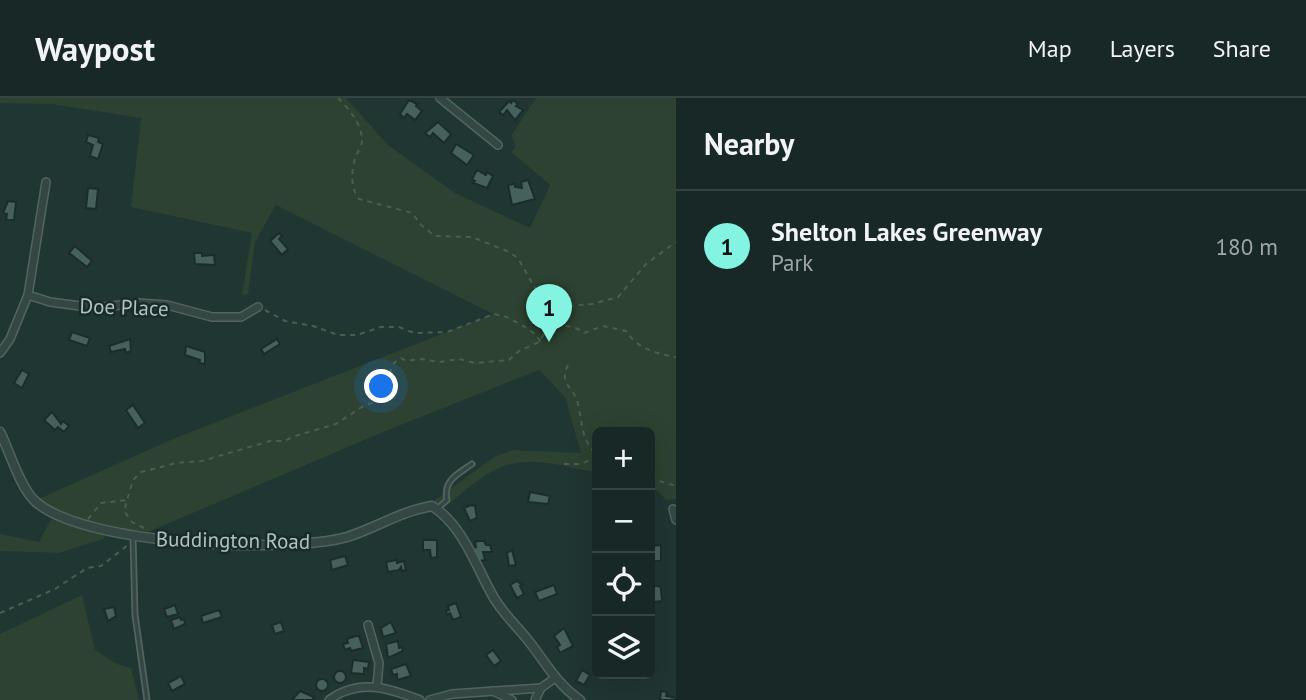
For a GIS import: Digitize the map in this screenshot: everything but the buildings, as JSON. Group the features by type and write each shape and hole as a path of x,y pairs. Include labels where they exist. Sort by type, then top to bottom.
{"street":[{"path":"440,98 498,145"},
{"path":"0,353 10,339 28,295 46,182"},
{"name":"Doe Place","path":"28,295 50,302 95,308 138,303 167,305 212,317 241,317 258,307"},
{"name":"Buddington Road","path":"0,432 34,501 66,520 133,539 199,543 312,544 348,536 416,508 432,506 437,509"},
{"path":"437,509 450,520 505,615 532,645 567,692 580,700"},
{"path":"673,509 676,520"},
{"path":"368,625 379,663 377,686"},
{"path":"535,700 541,688 555,678"},
{"path":"330,700 345,692 377,686 420,700"},
{"path":"490,690 514,700 519,688"},
{"path":"430,700 452,694 541,688"}],"lane":[{"path":"437,509 446,500 449,482 472,464"},
{"path":"133,539 135,615 147,700"}],"path":[{"path":"338,98 358,123 362,142 352,170 354,190 359,199 412,213 421,225 435,236 472,237 507,251 518,258 536,288 553,300 568,306 580,306 618,297 646,264 676,243"},
{"path":"258,307 285,321 313,326 338,335 357,335 381,327 399,327 414,333 447,332 494,314 507,317 535,334 543,345"},
{"path":"144,528 136,526 124,514 133,480 141,472 151,468 197,462 336,425 365,405 376,402 394,363 401,358 406,361 421,359 440,362 459,359 475,363 509,360 519,351 540,341 551,326 578,327 584,333 603,326 626,331 633,341 644,349 676,357"},
{"path":"568,365 565,370 567,388 575,397 583,418 586,440 592,449"},
{"path":"564,464 580,464 592,459"},
{"path":"655,480 676,486"},
{"path":"86,526 92,511 101,503 128,500"},
{"path":"0,613 55,589 87,568 101,566 133,539"}],"green space":[{"path":"0,98 346,98 388,145 455,193 530,228 550,185 511,152 516,146 511,136 536,98 676,98 676,499 666,500 655,490 655,427 592,427 592,472 550,464 515,463 488,474 445,507 434,501 494,457 513,450 581,453 565,397 539,370 388,430 148,532 105,527 77,520 34,501 173,439 493,314 276,205 255,242 248,294 242,295 252,233 131,207 141,118 52,104 0,103"},
{"path":"54,514 70,525 106,534 103,539 59,553 0,551 0,534 39,542"},
{"path":"82,595 95,650 117,664 131,668 139,700 0,700 0,634"}],"place":[{"name":"Shelton Lakes Greenway","path":"549,342"}]}
